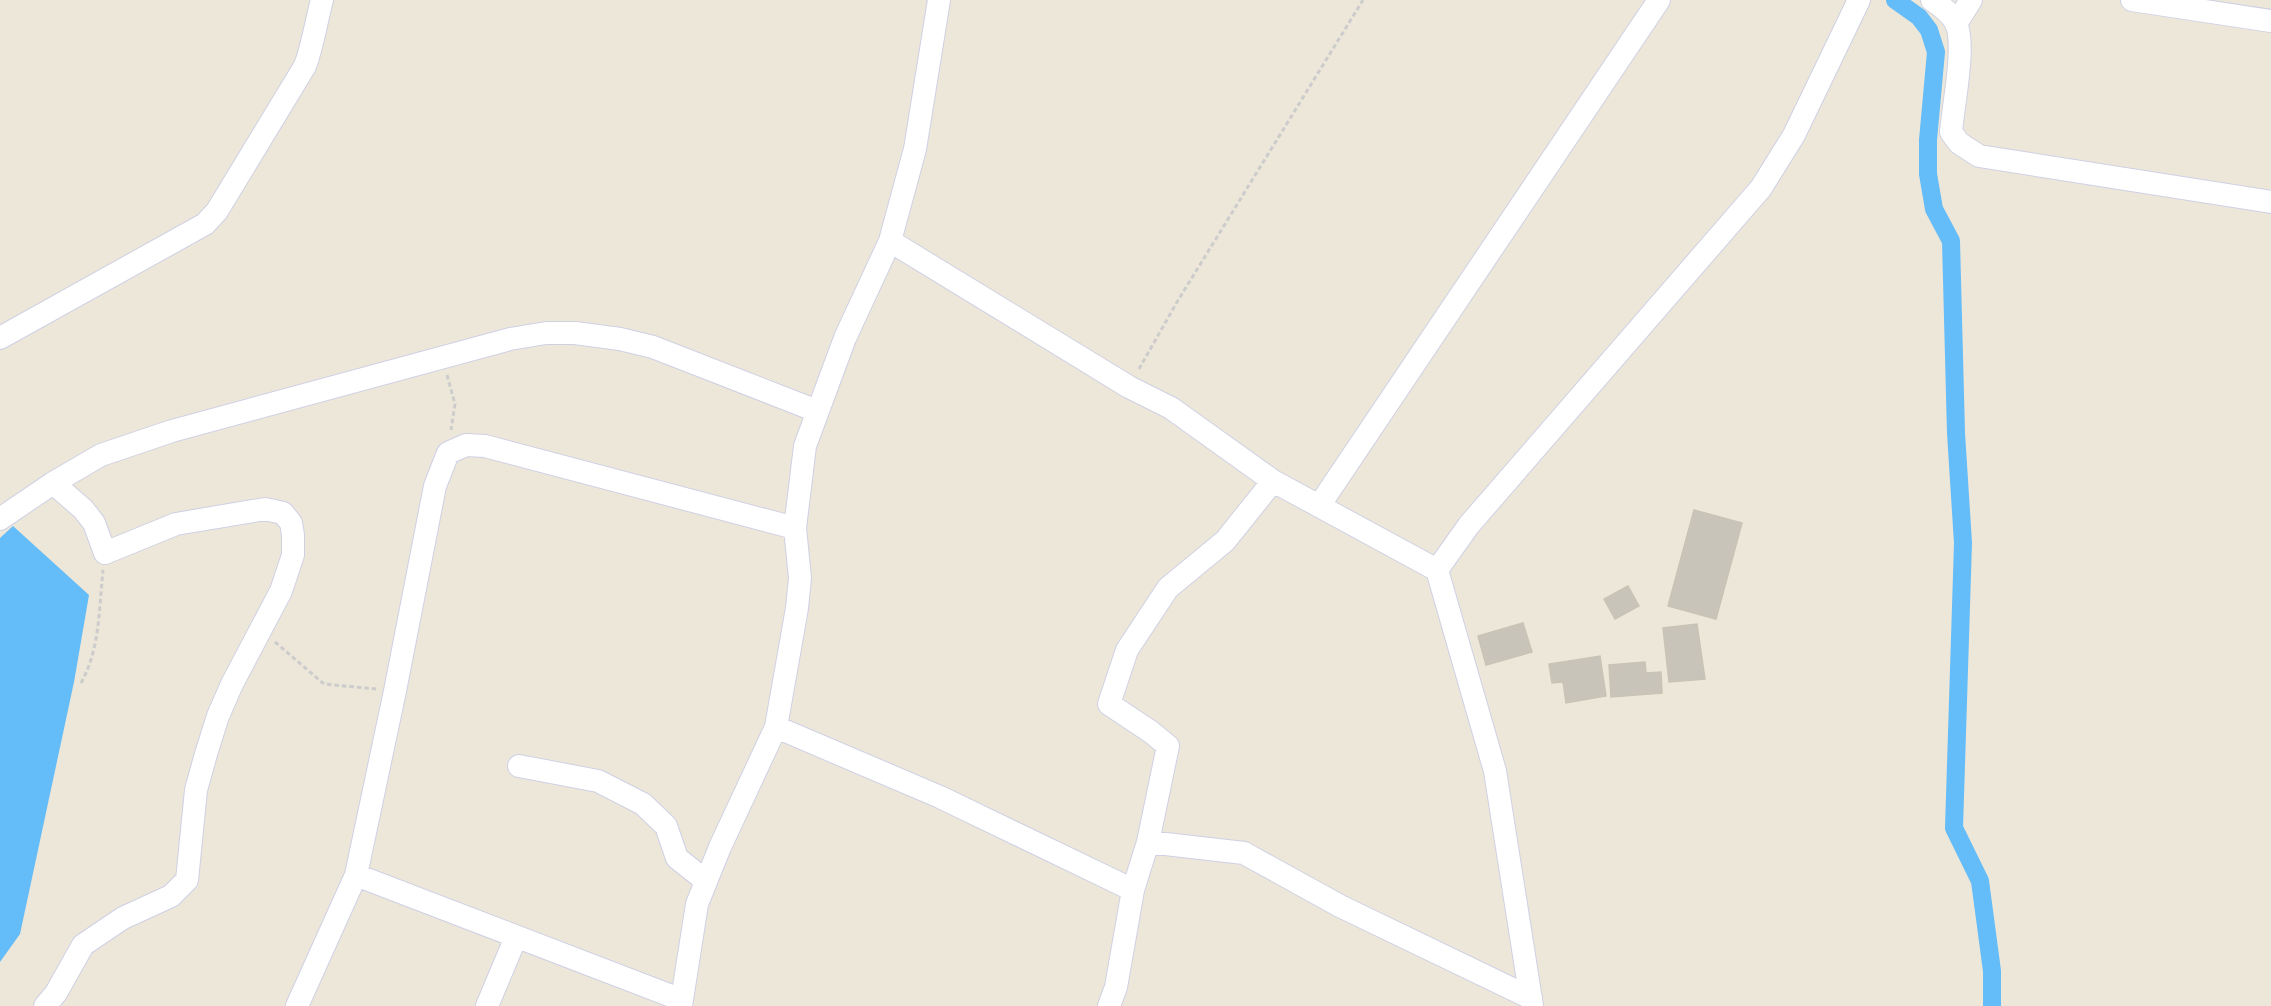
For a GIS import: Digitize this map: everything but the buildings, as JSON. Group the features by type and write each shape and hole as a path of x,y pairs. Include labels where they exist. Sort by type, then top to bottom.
{"street":[{"path":"0,338 205,224 217,211 304,66 311,49 322,0"},
{"path":"356,875 682,1003 697,904 776,727 799,588 795,528 805,446 845,338 890,241 915,149 939,0"},
{"path":"1319,506 1659,0"},
{"path":"1437,570 1469,525 1761,188 1794,135 1859,0"},
{"path":"1932,0 1944,8 1956,24 1961,43 1951,132 1959,143 1979,156 2271,202"},
{"path":"1956,24 1971,0"},
{"path":"2132,0 2271,21"},
{"path":"890,241 1129,387 1171,408 1273,481 1437,570 1495,771 1532,1002"},
{"path":"0,519 53,483 101,456 172,431 510,339 546,333 575,333 620,339 653,347 817,411"},
{"path":"297,1006 356,875 435,486 448,453 466,445 485,446 795,528"},
{"path":"1109,1006 1116,987 1133,890 1148,842 1168,746 1110,704 1126,650 1168,588 1225,541 1273,481"},
{"path":"45,1006 62,983 84,945 123,918 171,896 187,880 196,790 218,716 259,630 281,591 293,555 291,523 283,513 265,509 176,524 105,554 94,524 82,509 53,483"},
{"path":"776,727 940,797 1133,890"},
{"path":"519,766 598,781 643,804 666,826 677,858 706,881"},
{"path":"1148,842 1244,853 1340,906 1532,1002"},
{"path":"487,1006 516,937"}],"path":[{"path":"1129,387 1177,302 1363,0"},
{"path":"442,358 455,404 448,453"},
{"path":"81,683 91,665 96,647 105,554"},
{"path":"259,630 324,684 395,691"}],"water":[{"path":"13,526 89,595 74,682 20,934 0,962 0,538"}],"waterway":[{"path":"1895,0 1919,17 1929,30 1936,52 1928,140 1928,174 1934,209 1951,241 1956,433 1963,543 1954,828 1980,881 1992,971 1992,1006"}]}
